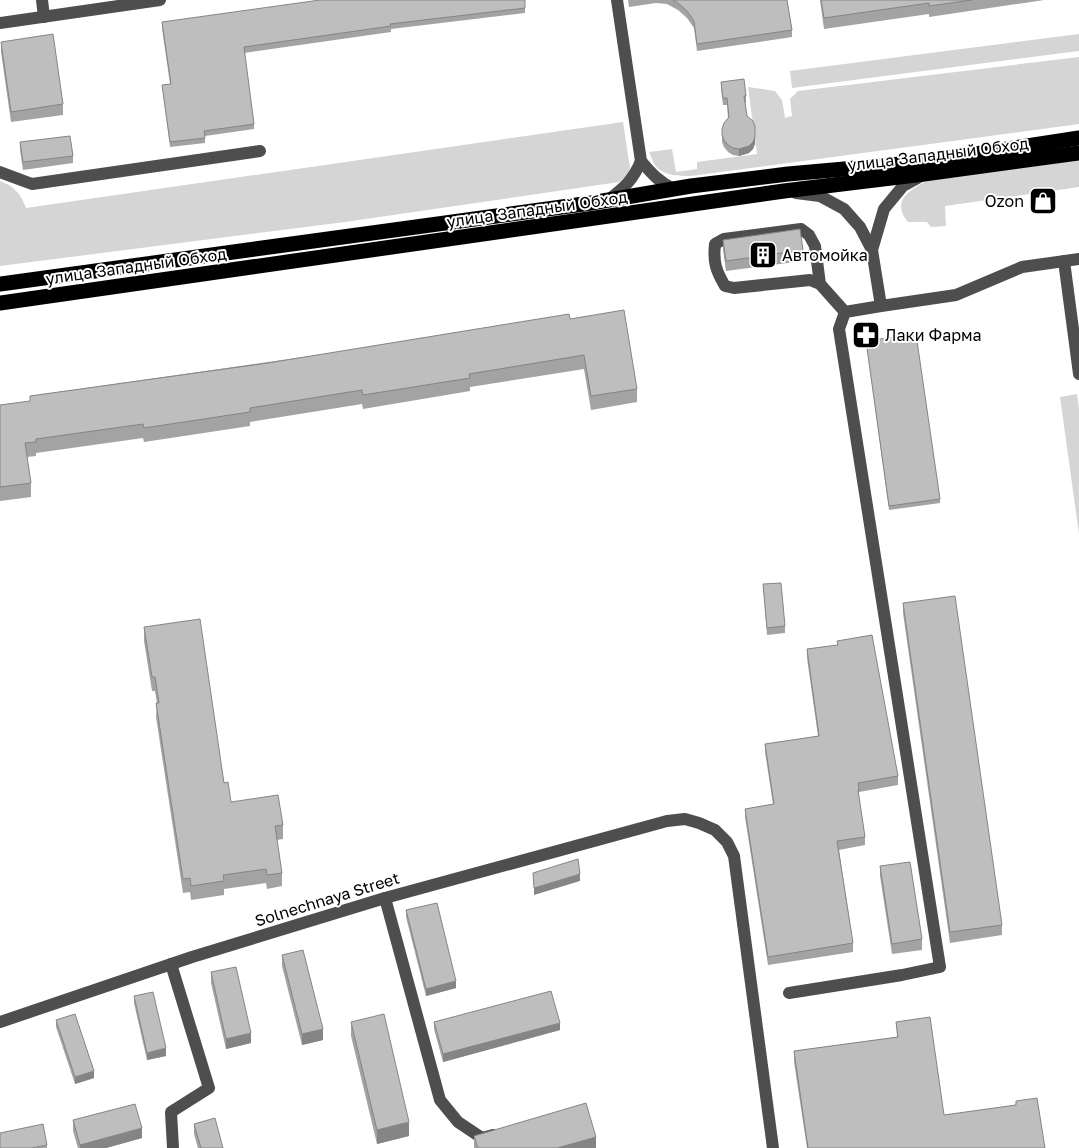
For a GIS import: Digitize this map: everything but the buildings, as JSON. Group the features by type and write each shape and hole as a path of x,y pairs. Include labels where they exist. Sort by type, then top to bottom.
{"highway":[{"name":"улица Западный Обход","path":"0,284 608,201 674,189 788,174 923,162 1079,138"},
{"name":"улица Западный Обход","path":"0,303 784,191 1079,153"}],"street":[{"path":"42,0 44,17"},
{"path":"0,23 160,0"},
{"path":"617,0 641,161 651,174 664,185 674,189"},
{"path":"0,172 32,184 260,151"},
{"path":"608,201 628,184 641,161"},
{"path":"872,250 884,209 903,186 924,174"},
{"path":"784,191 820,196 844,209 860,227 872,250 881,306"},
{"path":"820,284 814,246 809,235 801,229 724,239 715,244 714,254 717,273 725,286 734,288 810,280 820,284 845,312"},
{"path":"845,312 956,295 1022,267 1079,259"},
{"path":"1064,261 1079,374"},
{"path":"789,993 902,976 940,967 840,329 845,312"},
{"name":"Solnechnaya Street","path":"0,1022 171,964 385,898 667,821 685,819 700,823 714,830 727,842 734,856 772,1148"},
{"path":"385,898 440,1100 458,1122 482,1138 508,1131"},
{"path":"171,964 209,1088 171,1112 172,1148"}],"shaded area":[{"path":"1079,34 1079,51 792,88 790,71"},
{"path":"1079,57 1079,124 691,176 661,171 654,164 649,152 672,149 676,172 697,169 697,162 757,154 748,87 775,91 782,100 785,118 792,116 790,99 798,91"},
{"path":"623,122 630,168 627,175 619,182 345,222 0,266 0,181 16,191 26,208"},
{"path":"1079,160 1079,187 945,206 946,226 931,227 927,222 908,222 901,208 905,196 928,180"},
{"path":"1077,394 1079,409 1079,534 1060,397"}],"place":[{"name":"Ozon","path":"1043,201"},
{"name":"Автомойка","path":"763,255"},
{"name":"Лаки Фарма","path":"866,335"}]}
